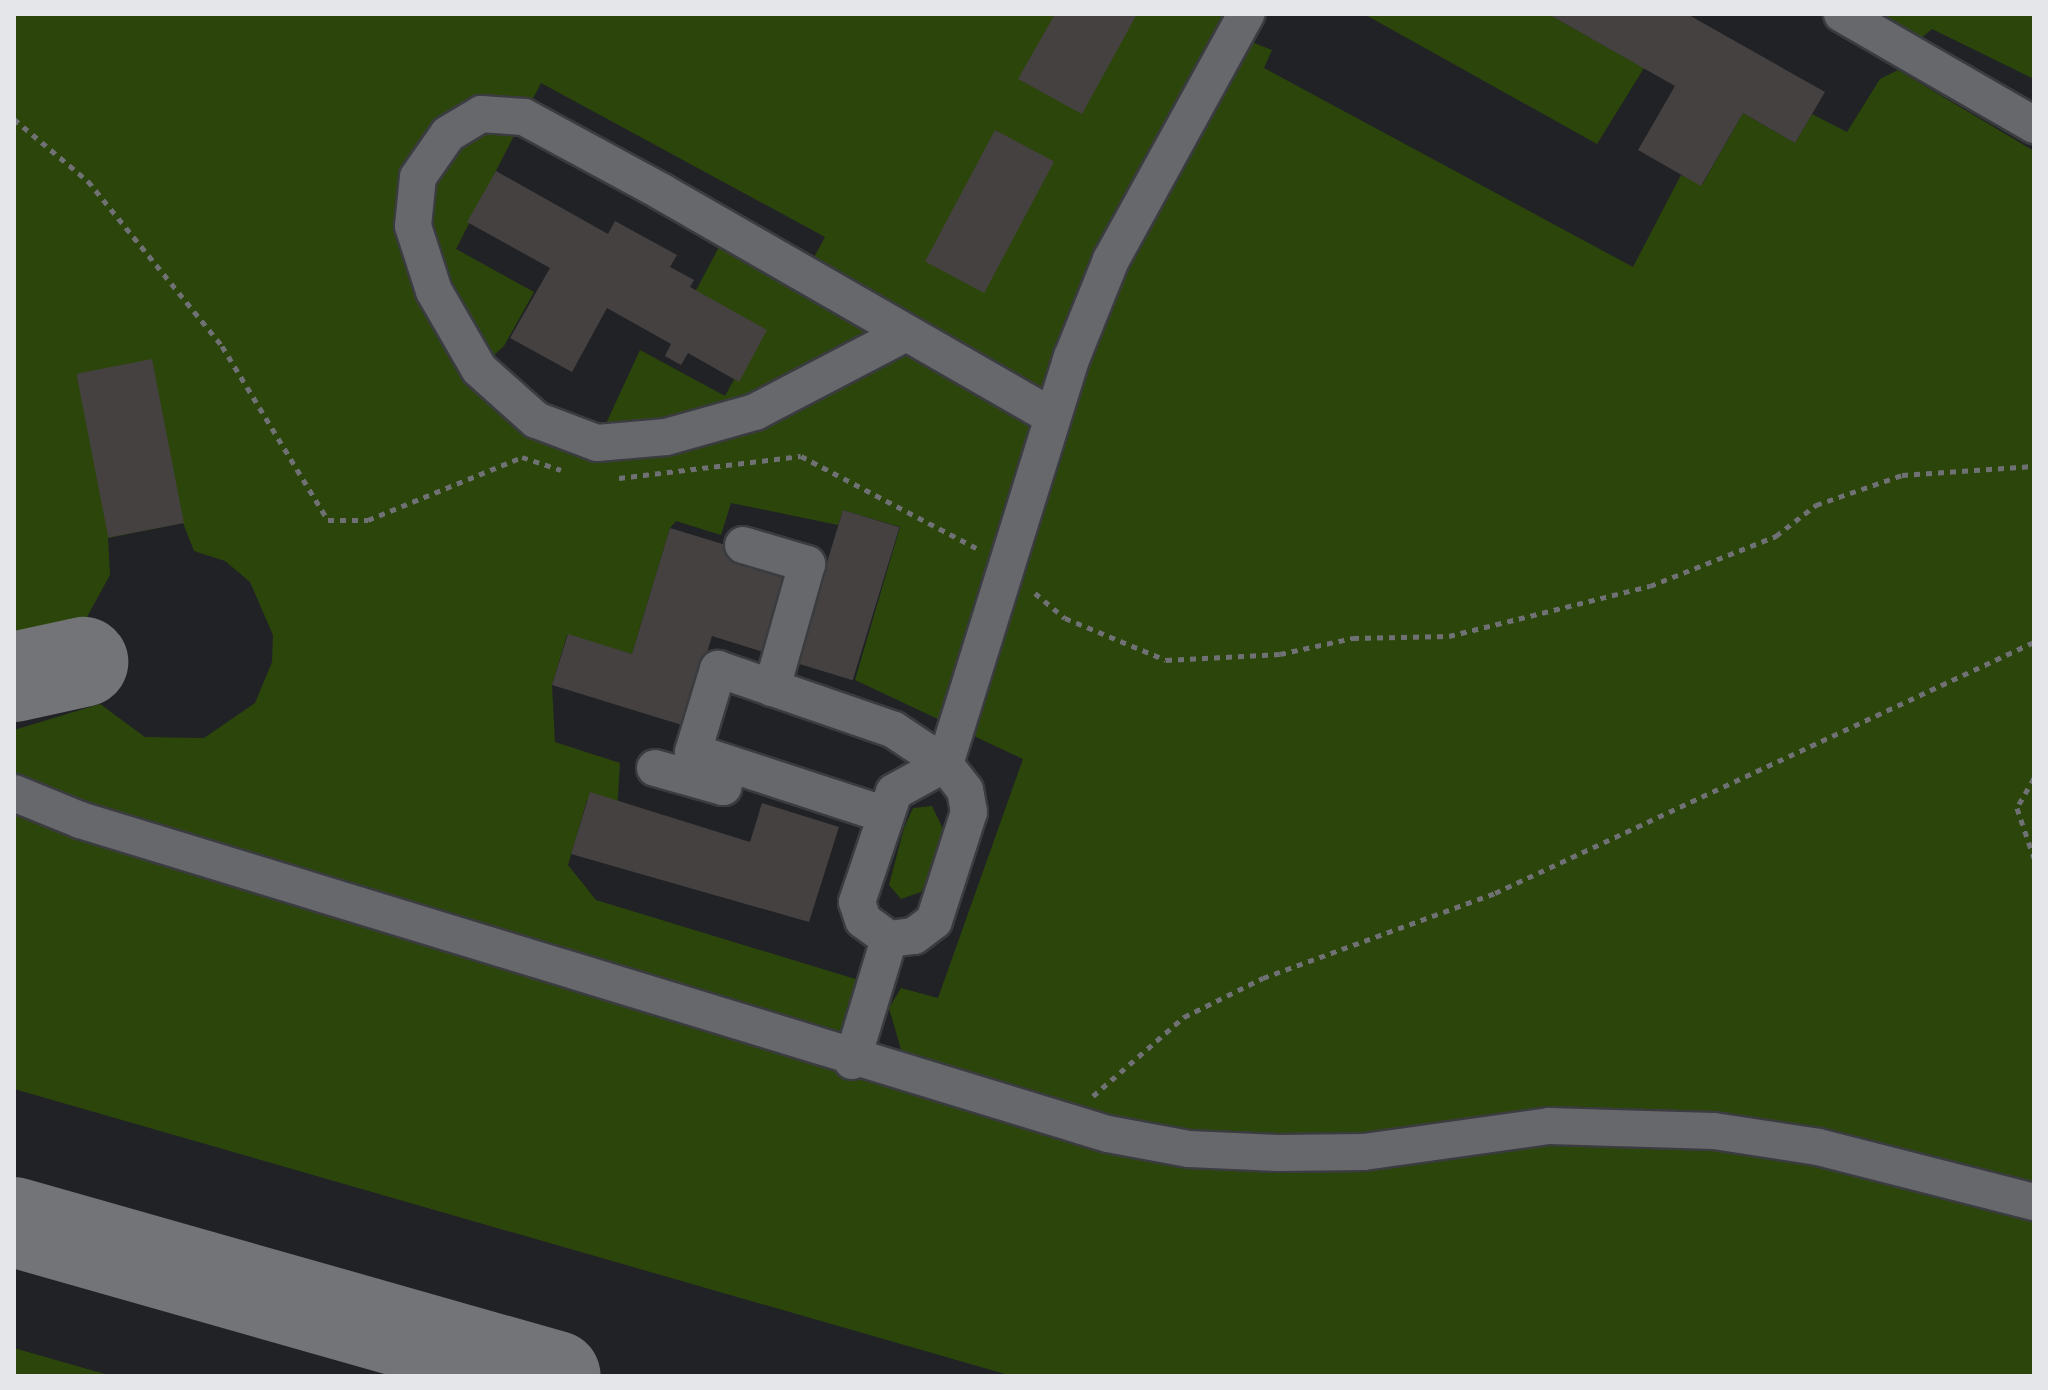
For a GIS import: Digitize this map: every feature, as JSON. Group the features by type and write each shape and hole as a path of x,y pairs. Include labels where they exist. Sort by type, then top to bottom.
{"lane":[{"path":"886,815 693,752 718,669 894,730 945,764 965,790 969,812 934,921 914,936 889,939 863,920 857,902 886,815 894,792 945,764 1052,416 1111,260 1246,14"},
{"path":"1842,14 2034,125"},
{"path":"906,333 755,412 666,437 597,443 536,420 479,369 434,291 413,226 418,177 448,134 481,114 524,117 906,333 1052,416"},
{"path":"743,545 807,564 772,688"},
{"path":"655,768 723,787 729,763"},
{"path":"14,793 80,820 852,1061 1075,1126 1189,1149 1278,1153 1364,1152 1549,1126 1714,1131 1818,1147 2034,1202"},
{"path":"852,1061 889,939"}],"path":[{"path":"14,119 88,181 222,346 328,520 368,520 522,457 567,472"},
{"path":"607,477 634,480 801,456 1005,567 1065,618 1166,660 1280,654 1353,638 1449,636 1577,610 1703,567 1776,536 1816,505 1902,475 2034,466"},
{"path":"1075,1126 1099,1085 1197,1010 1263,978 1495,893 2034,642"},
{"path":"2034,778 2017,808 2034,858"}],"green space":[{"path":"14,14 1246,14 1234,35 1272,50 1264,68 1633,267 1681,175 1702,185 1743,113 1795,143 1812,114 1847,132 1880,79 1898,70 2034,151 2034,1376 1012,1376 14,1089 14,730 100,704 145,737 204,738 255,703 272,662 273,635 250,582 225,561 194,551 183,523 108,538 110,575 82,626 14,639","holes":["541,83 825,237 805,274 728,230 692,298 759,334 725,396 640,350 597,443 480,368 504,346 534,292 456,249","731,503 838,525 843,510 900,527 855,680 1023,759 938,998 901,988 889,1008 909,1077 852,1060 875,985 596,900 568,865 587,800 617,809 620,763 555,742 552,685 567,635 632,654 670,528 676,521 721,535"]},
{"path":"1364,14 1548,14 1644,68 1597,144"},
{"path":"1843,14 2034,14 2034,79 1932,29 1906,51"},
{"path":"932,806 944,831 931,871 921,892 901,899 889,885 904,828 913,808"},
{"path":"14,1348 112,1376 14,1376"}],"building":[{"path":"1055,14 1137,14 1082,114 1018,79"},
{"path":"1548,14 1687,14 1825,92 1795,143 1743,113 1701,186 1638,150 1675,86"},
{"path":"995,130 1054,161 984,293 925,262"},
{"path":"496,171 608,234 615,221 677,255 670,267 694,280 690,287 767,330 739,382 688,353 681,365 665,356 671,344 607,308 572,372 510,338 550,268 467,222"},
{"path":"152,359 184,523 108,538 76,374"},
{"path":"843,510 899,527 853,680 796,663"},
{"path":"670,528 739,549 796,579 773,655 712,636 685,726 552,685 568,634 632,654"},
{"path":"590,792 750,842 762,803 839,827 809,922 571,854"}],"taxiway":[{"path":"14,677 83,662"},
{"path":"14,1222 556,1376"}]}
